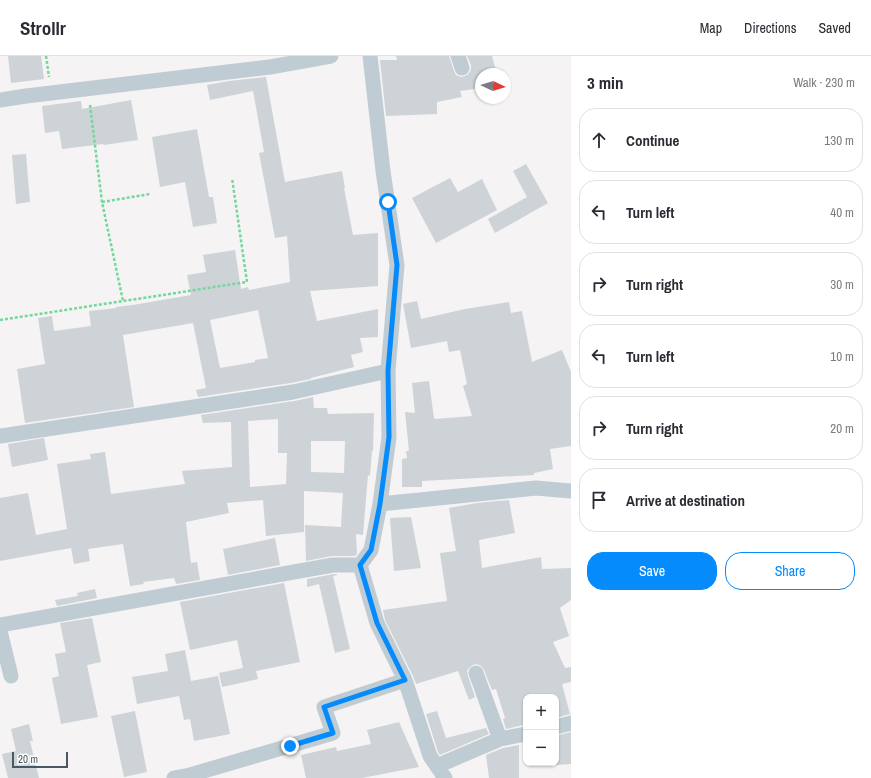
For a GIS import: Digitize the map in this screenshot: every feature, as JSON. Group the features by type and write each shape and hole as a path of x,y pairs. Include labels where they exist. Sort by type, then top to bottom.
{"street":[{"path":"0,100 270,67 330,56"},
{"path":"360,565 371,550 380,504 389,437 388,371 397,265 370,56"},
{"path":"0,436 293,392 388,371"},
{"path":"380,504 536,488 571,491"},
{"path":"0,625 333,565 360,565"},
{"path":"360,565 377,623 405,680 430,756 441,772 500,739 523,735"},
{"path":"0,631 11,676"},
{"path":"476,673 500,739"},
{"path":"174,778 190,775 333,733 324,707 405,680"},
{"path":"559,726 571,724"}],"path":[{"path":"88,89 102,202 123,301"},
{"path":"0,320 247,282 232,178"},
{"path":"102,202 150,194"}],"building":[{"path":"8,56 41,56 44,79 11,83"},
{"path":"396,56 449,56 456,75 461,77 468,74 471,70 471,65 467,56 492,56 495,68 475,68 475,89 460,91 462,97 437,102 437,114 386,116 380,60 397,60"},
{"path":"266,77 285,182 342,171 353,235 378,233 378,286 310,291 317,321 378,309 378,337 360,338 363,352 351,355 354,367 291,383 198,397 196,390 206,388 193,323 123,335 134,407 25,423 17,369 45,364 38,318 52,316 54,331 91,326 89,311 116,308 191,295 187,275 206,272 203,255 235,250 241,289 248,287 249,290 290,282 287,236 275,238 259,153 264,152 253,91 210,100 207,85","holes":["258,310 268,358 255,360 255,362 220,368 210,320"]},
{"path":"131,100 138,140 62,149 59,131 45,133 42,106 81,101 82,109"},
{"path":"197,129 209,197 213,197 217,223 193,227 185,182 160,187 152,137"},
{"path":"26,154 30,202 16,204 12,155"},
{"path":"526,164 548,203 495,233 488,219 527,197 513,171"},
{"path":"450,178 458,192 482,179 497,210 436,243 412,198"},
{"path":"417,301 421,319 465,309 509,302 511,313 522,311 532,362 562,350 571,372 571,446 550,449 553,469 534,473 534,475 422,481 422,487 402,487 402,459 407,458 406,451 409,451 405,412 415,413 412,383 429,381 435,419 472,416 463,386 467,384 460,350 449,352 447,341 411,348 403,304"},
{"path":"313,397 314,408 327,408 328,414 374,413 373,451 370,476 368,475 363,535 356,534 357,554 355,556 332,556 306,561 305,525 341,527 343,493 304,491 304,532 266,536 263,500 227,503 229,513 186,522 191,563 197,562 200,580 176,584 174,578 143,582 144,584 130,586 123,544 88,549 90,561 74,564 71,548 0,561 0,498 28,493 36,535 67,529 57,464 91,459 90,454 105,452 111,494 185,484 182,471 232,467 231,422 203,423 201,415","holes":["278,419 278,453 287,453 286,484 250,487 248,421","311,441 345,441 344,473 311,472"]},
{"path":"44,438 48,460 12,467 8,444"},
{"path":"509,500 515,533 479,540 482,568 541,557 542,569 571,568 571,600 560,608 569,636 553,642 565,668 571,667 571,682 562,684 570,714 559,717 559,694 523,694 523,725 506,729 503,719 505,718 496,689 492,690 484,670 477,664 473,665 467,671 475,697 469,700 458,671 416,684 385,620 383,610 447,601 440,553 456,551 449,508 477,503"},
{"path":"411,517 421,568 394,571 390,518"},
{"path":"275,538 280,565 228,575 223,549"},
{"path":"337,574 333,576 350,649 335,653 319,584 307,587 307,579"},
{"path":"284,583 300,662 256,671 258,679 222,687 219,673 243,668 237,640 190,650 180,602"},
{"path":"95,589 97,598 57,606 55,600 78,596 77,593"},
{"path":"92,618 101,662 87,665 98,717 61,724 52,678 59,676 55,654 66,652 60,623"},
{"path":"185,650 191,681 218,676 230,734 194,741 190,719 184,720 179,696 137,704 132,677 168,671 165,654"},
{"path":"135,711 147,772 124,777 111,716"},
{"path":"437,711 446,738 486,728 489,734 440,755 426,714"},
{"path":"399,722 419,767 362,778 306,778 301,755 336,747 337,751 371,744 367,730"},
{"path":"29,724 33,741 30,741 39,778 8,778 2,754 16,751 11,729"},
{"path":"571,732 571,764 559,765 559,735"},
{"path":"519,745 519,778 489,778 486,755 503,748"}],"route":[{"path":"290,746 333,733 324,707 405,680 377,623 360,565 371,550 380,504 389,437 388,371 397,265 388,202"}]}
